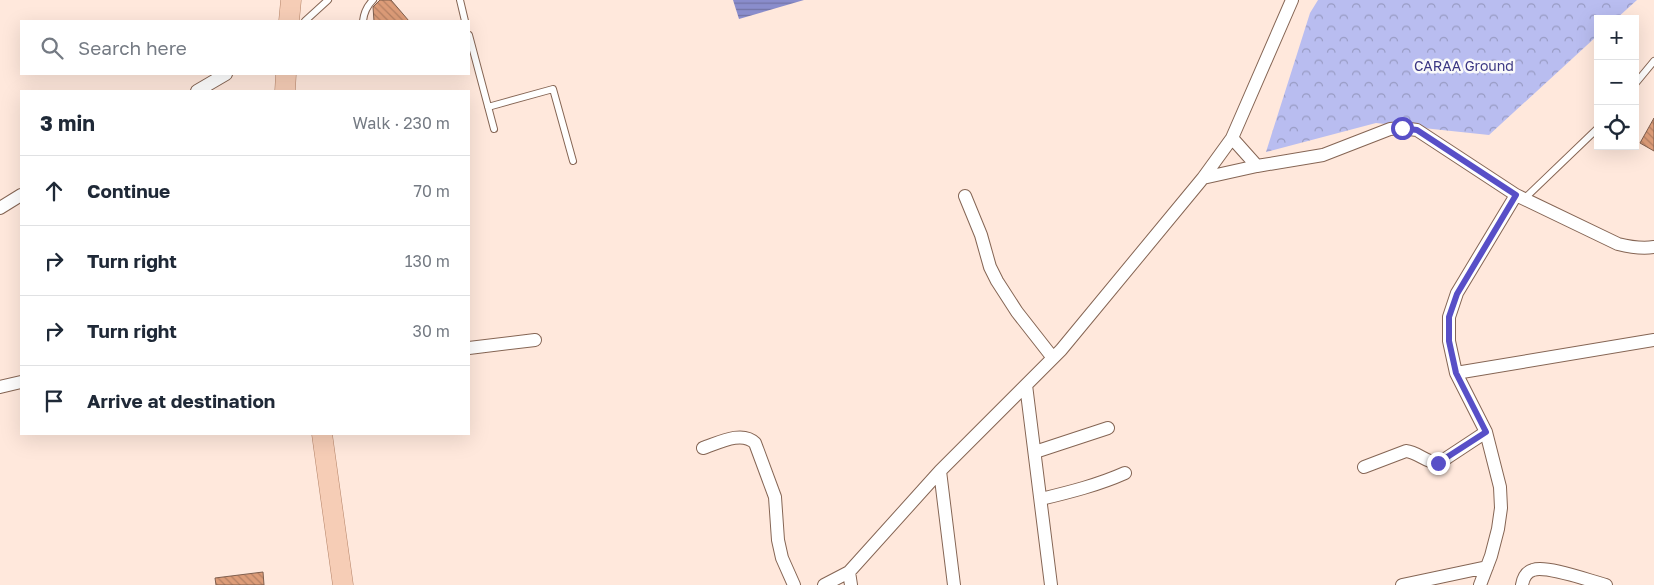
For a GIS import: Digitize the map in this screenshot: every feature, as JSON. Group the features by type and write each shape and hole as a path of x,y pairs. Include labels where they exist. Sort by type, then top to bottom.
{"main road":[{"path":"289,20 291,0"},
{"path":"285,90 286,75"},
{"path":"322,435 343,585"}],"street":[{"path":"824,585 849,572 940,471 1053,358 1203,178 1232,138 1292,0"},
{"path":"199,90 224,75"},
{"path":"1203,178 1323,154 1390,129 1417,130 1520,197 1618,244 1645,249 1654,248"},
{"path":"1232,138 1257,166"},
{"path":"0,208 20,196"},
{"path":"965,196 977,222 990,267 997,281 1011,304 1053,358"},
{"path":"1480,585 1498,529 1501,508 1500,487 1486,432 1456,373 1449,341 1449,317 1457,294 1520,197"},
{"path":"470,348 535,340"},
{"path":"1456,373 1654,340"},
{"path":"0,387 20,382"},
{"path":"1026,385 1051,585"},
{"path":"1035,452 1108,428"},
{"path":"1364,467 1406,451 1412,452 1430,462 1438,463 1486,432"},
{"path":"703,448 739,437 751,438 755,443 775,497 778,540 782,558 794,585"},
{"path":"940,471 954,585"},
{"path":"1040,499 1083,489 1125,473"},
{"path":"1402,585 1487,567"},
{"path":"1522,585 1528,573 1540,569 1553,570 1606,585"},
{"path":"849,572 851,585"}],"lane":[{"path":"306,20 328,0"},
{"path":"363,20 369,4 374,0"},
{"path":"460,0 465,20"},
{"path":"470,39 494,129"},
{"path":"1639,79 1654,61"},
{"path":"488,107 553,89 573,161"},
{"path":"1520,197 1594,132"}],"green space":[{"name":"CARAA Ground","path":"1318,0 1637,0 1620,15 1594,15 1594,39 1489,135 1376,123 1266,152 1310,13"}],"shaded area":[{"path":"733,0 804,0 739,19"}],"building":[{"path":"380,0 391,0 408,20 374,20 373,7"},
{"path":"1654,118 1654,151 1640,143"},
{"path":"263,572 264,585 216,585 215,578"}],"route":[{"path":"1402,128 1417,130 1516,195 1457,294 1449,317 1449,341 1456,373 1486,432 1443,462 1438,463"}]}
